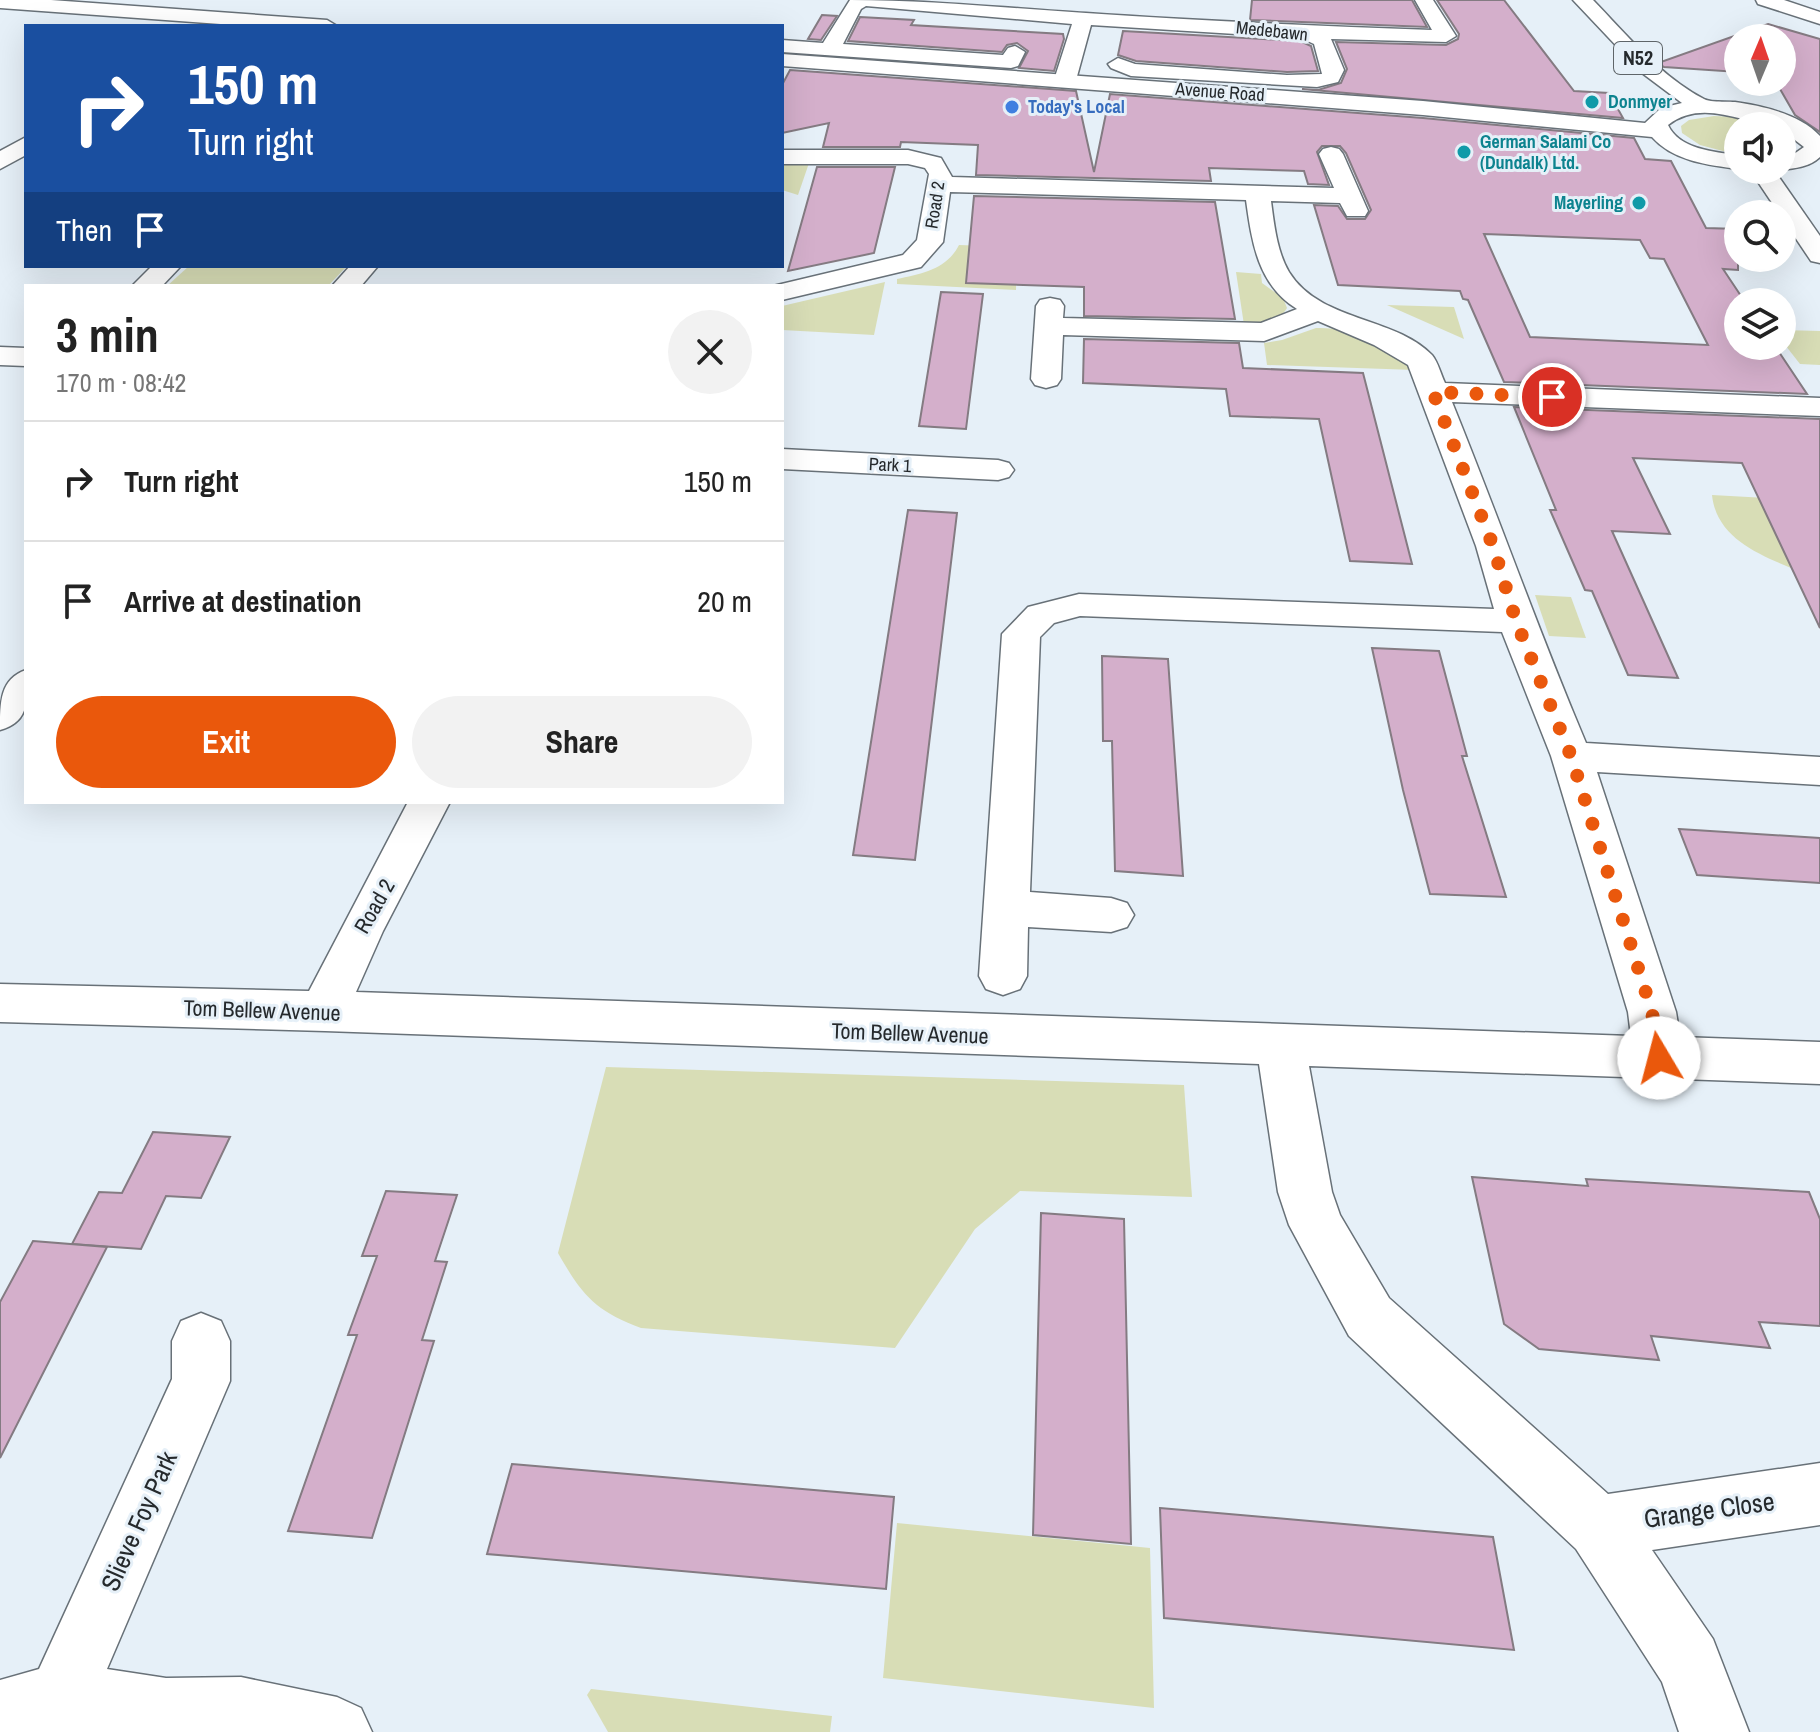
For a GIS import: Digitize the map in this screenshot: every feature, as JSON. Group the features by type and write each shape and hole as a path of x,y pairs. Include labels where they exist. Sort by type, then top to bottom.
{"street":[{"name":"Medebawn","path":"830,49 853,6 862,0 971,5 1083,19 1203,18 1305,32 1323,41 1334,70 1331,78 1317,81 1272,80 1131,70 1118,64"},
{"path":"1305,32 1446,36 1424,0"},
{"name":"N52","path":"1582,0 1649,69 1702,107"},
{"path":"1765,0 1820,18"},
{"path":"0,2 216,22 272,24"},
{"path":"1065,80 1083,19"},
{"path":"784,46 1011,62 1015,52"},
{"name":"Avenue Road","path":"784,60 1448,110 1658,131"},
{"name":"N52","path":"1658,131 1656,123 1661,117 1684,109 1702,107 1767,116 1816,138 1813,154 1796,159"},
{"path":"1658,131 1684,149 1724,159"},
{"path":"0,162 24,145"},
{"path":"940,184 1257,193 1353,203 1331,154"},
{"name":"Road 2","path":"784,157 908,157 933,163 941,174 930,242 912,261 784,292"},
{"path":"1772,184 1820,255"},
{"path":"1257,193 1273,267 1279,279 1297,297 1404,347 1421,361 1493,546 1516,621 1571,756 1652,1012 1659,1058"},
{"path":"148,284 166,268"},
{"path":"348,284 363,268"},
{"path":"1046,379 1050,316 1264,332 1320,310"},
{"path":"0,356 24,357"},
{"path":"1433,392 1820,407"},
{"name":"Park 1","path":"784,459 998,470"},
{"path":"1003,976 1021,634 1041,615 1079,605 1516,621"},
{"path":"1571,756 1820,771"},
{"name":"Road 2","path":"325,1011 350,950 412,840 428,804"},
{"path":"1007,908 1111,915"},
{"name":"Tom Bellew Avenue","path":"0,1003 325,1011 1820,1063"},
{"path":"1281,1046 1305,1192 1316,1225 1369,1317 1598,1527 1689,1663 1714,1732"},
{"name":"Slieve Foy Park","path":"201,1341 201,1381 30,1706 166,1712 241,1711 337,1732"},
{"name":"Grange Close","path":"1598,1527 1820,1494"}],"green space":[{"path":"1724,116 1724,151 1700,145 1682,133 1681,126 1689,120"},
{"path":"809,163 798,195 784,191 784,165"},
{"path":"959,245 1017,247 1016,290 897,284 897,279 941,265"},
{"path":"187,268 345,268 330,284 169,284"},
{"path":"1236,272 1261,274 1262,283 1283,298 1287,308 1279,317 1268,322 1244,325"},
{"path":"885,282 874,335 784,330 784,306"},
{"path":"1387,305 1454,307 1464,339"},
{"path":"1316,328 1344,330 1370,339 1394,352 1415,370 1267,365 1264,343"},
{"path":"1796,330 1820,331 1820,365 1800,364 1796,359"},
{"path":"1712,495 1820,501 1810,576 1764,556 1735,538 1716,512"},
{"path":"1535,595 1571,597 1586,638 1549,636"},
{"path":"606,1067 1184,1085 1192,1197 1020,1191 975,1229 895,1348 641,1328 612,1315 591,1300 558,1253"},
{"path":"897,1523 1150,1548 1154,1708 883,1678"},
{"path":"591,1689 832,1716 830,1732 608,1732 587,1695"}],"building":[{"path":"1252,0 1412,0 1427,27 1250,20"},
{"path":"1437,0 1504,0 1574,91 1609,93 1623,118 1302,89 1318,90 1341,83 1347,69 1336,42 1446,45 1458,39 1459,34"},
{"path":"822,15 837,16 821,40 808,39"},
{"path":"860,17 914,20 911,25 1063,34 1064,39 1054,71 1019,68 1028,51 1017,43 1007,45 1002,52 848,41"},
{"path":"1123,31 1300,41 1311,46 1318,71 1287,72 1136,61 1118,55"},
{"path":"1796,32 1820,39 1820,132 1793,112 1784,96 1796,96"},
{"path":"1724,40 1724,71 1664,67 1658,63"},
{"path":"790,70 1076,91 1094,172 1110,94 1634,138 1645,159 1671,161 1706,228 1724,229 1723,269 1736,288 1724,288 1724,360 1784,360 1807,394 1504,382 1468,300 1463,299 1460,291 1338,285 1314,205 1338,206 1347,219 1365,219 1371,210 1340,146 1322,146 1317,152 1329,185 1308,184 1304,171 1209,168 1211,181 976,175 978,145 901,142 900,147 823,147 829,123 784,133 784,81","holes":["1484,234 1640,240 1650,258 1664,259 1708,345 1530,337"]},
{"path":"817,167 895,167 874,253 788,271"},
{"path":"974,196 1215,202 1235,319 1084,316 1084,287 966,283"},
{"path":"941,292 983,294 966,429 919,426"},
{"path":"1084,339 1239,343 1243,368 1363,373 1412,564 1350,561 1319,419 1230,416 1226,389 1083,383"},
{"path":"1514,407 1820,419 1820,628 1742,463 1633,458 1670,534 1612,531 1678,678 1628,675 1592,591 1585,590 1550,510 1556,510"},
{"path":"908,510 957,513 915,860 853,855"},
{"path":"1372,648 1439,651 1467,756 1462,756 1506,897 1430,894 1403,790"},
{"path":"1102,656 1168,659 1183,876 1115,871 1112,741 1103,741"},
{"path":"1679,829 1820,838 1820,883 1697,875"},
{"path":"153,1132 230,1137 201,1198 166,1196 141,1249 72,1244 99,1192 122,1193"},
{"path":"1472,1177 1588,1186 1586,1179 1809,1192 1820,1219 1820,1326 1759,1322 1770,1348 1651,1336 1659,1360 1539,1349 1504,1324"},
{"path":"386,1191 457,1195 435,1261 447,1262 422,1340 434,1341 372,1538 288,1531 357,1335 348,1335 377,1256 362,1256"},
{"path":"1041,1213 1124,1219 1131,1544 1033,1535"},
{"path":"33,1241 107,1247 0,1458 0,1302"},
{"path":"512,1464 894,1497 886,1589 487,1554"},
{"path":"1160,1508 1493,1537 1514,1650 1164,1618"}],"place":[{"name":"Donmyer","path":"1592,102"},
{"name":"Today's Local","path":"1012,107"},
{"name":"German Salami Co (Dundalk) Ltd.","path":"1464,152"},
{"name":"Mayerling","path":"1639,203"}],"route":[{"path":"1552,397 1433,392 1493,546 1516,621 1571,756 1652,1012 1659,1058"}]}
